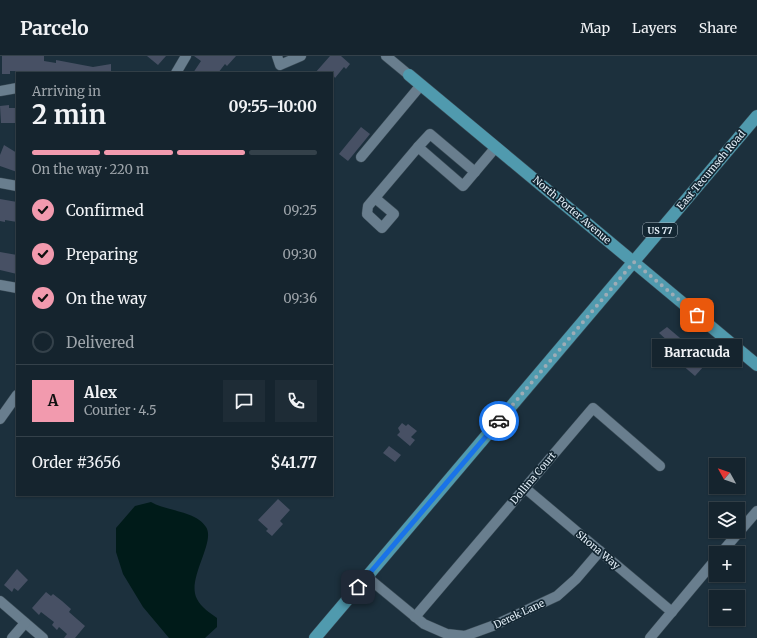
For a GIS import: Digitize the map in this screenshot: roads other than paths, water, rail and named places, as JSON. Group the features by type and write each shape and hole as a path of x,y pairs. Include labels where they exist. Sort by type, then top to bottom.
{"main road":[{"name":"North Porter Avenue","path":"409,75 757,365"},
{"name":"East Tecumseh Road","path":"634,262 757,116"},
{"name":"US 77","path":"315,638 634,262"}],"street":[{"path":"177,72 186,56"},
{"path":"279,65 301,56"},
{"name":"North Porter Avenue","path":"386,56 409,75"},
{"path":"361,157 421,85"},
{"path":"0,91 16,88"},
{"path":"375,198 430,134 475,172"},
{"path":"418,147 463,186 496,147"},
{"path":"0,183 16,186"},
{"path":"0,285 16,288"},
{"path":"0,419 16,396"},
{"name":"Dollina Court","path":"415,617 593,408 660,466"},
{"name":"Shona Way","path":"525,488 672,612"},
{"path":"727,546 757,511"},
{"name":"Derek Lane","path":"367,576 424,624 439,632 466,637 490,628 557,596 576,579 600,551"},
{"path":"650,638 709,567"},
{"path":"0,601 43,638"},
{"path":"12,638 25,623"}],"place":[{"name":"Barracuda","path":"697,315"}]}
